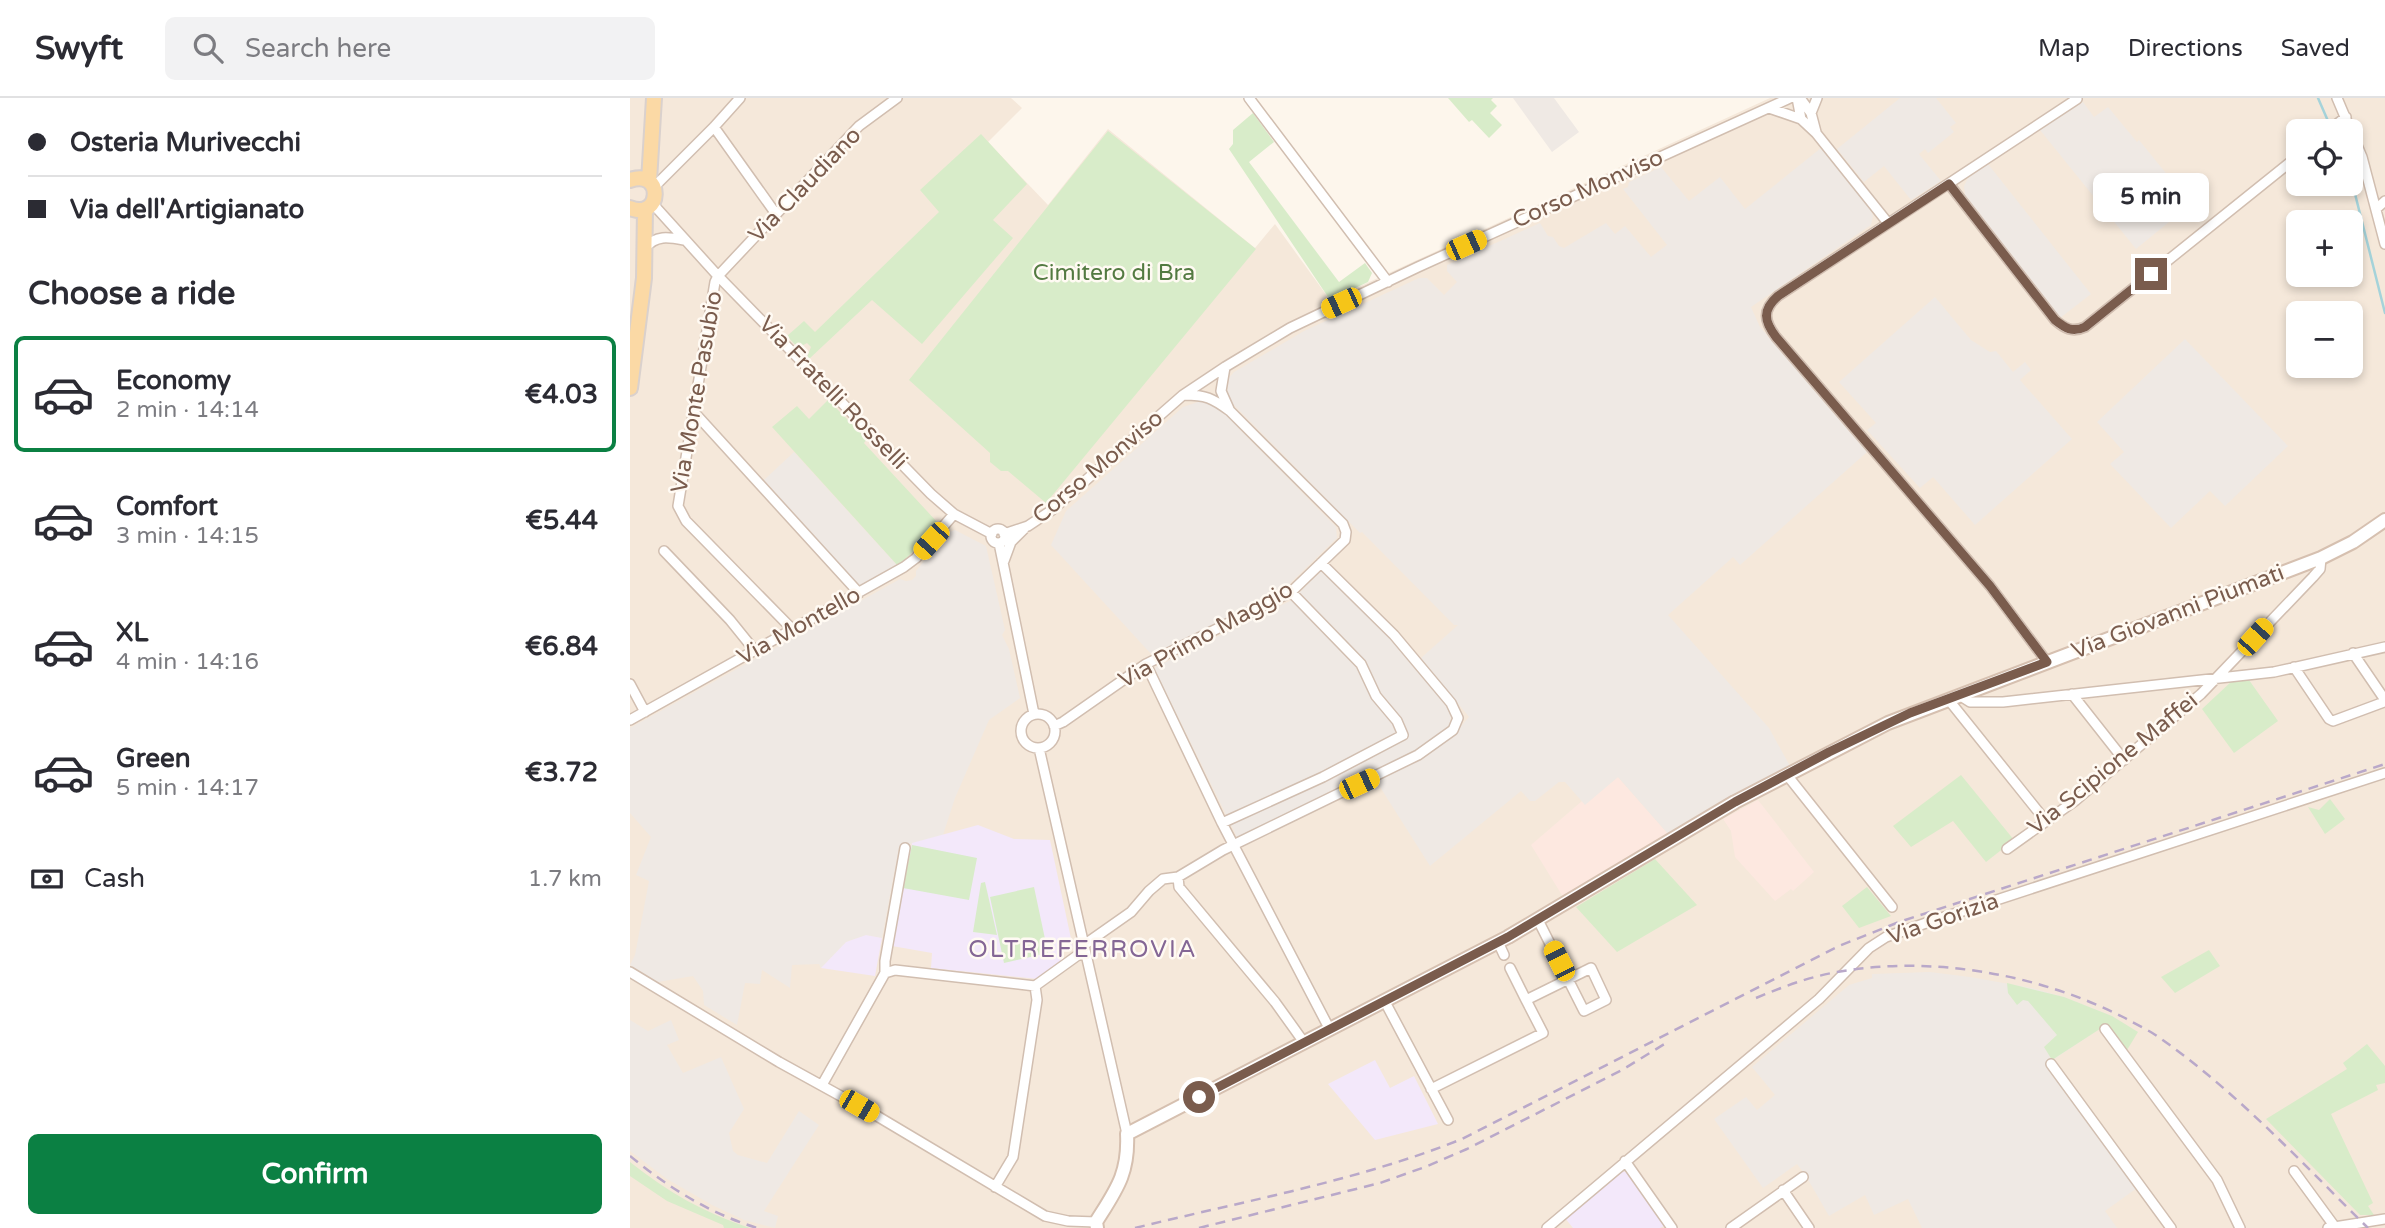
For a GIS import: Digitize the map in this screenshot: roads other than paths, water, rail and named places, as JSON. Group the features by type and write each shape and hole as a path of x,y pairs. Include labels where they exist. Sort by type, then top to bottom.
{"main road":[{"path":"630,388 644,278 645,248 641,208 655,195 642,182 642,162 652,121 654,98"}],"street":[{"path":"642,182 714,127 740,98"},
{"name":"Via Claudiano","path":"718,276 859,127 897,98"},
{"path":"1249,98 1388,282"},
{"name":"Corso Monviso","path":"1001,539 1052,510 1183,395 1290,328 1790,98"},
{"path":"1798,98 1801,119"},
{"path":"1798,98 1811,113 1816,133"},
{"path":"1811,113 1817,98"},
{"path":"2337,98 2362,157 2385,244"},
{"path":"2047,662 1990,586 1776,337 1767,321 1766,312 1769,303 1778,296 2077,99"},
{"path":"1769,108 1801,119 1816,133 1888,223"},
{"path":"714,127 776,214"},
{"path":"1949,184 2055,320 2063,327 2078,330 2286,166"},
{"path":"2376,209 2385,201"},
{"name":"Via Fratelli Rosselli","path":"641,208 684,240 931,494 954,514 992,534 992,540 1001,539"},
{"path":"645,248 654,239 663,237 684,240"},
{"name":"Via Monte Pasubio","path":"718,276 678,499 680,513 793,630"},
{"path":"1221,391 1224,367"},
{"path":"1206,379 1212,398"},
{"name":"Via Primo Maggio","path":"1206,379 1221,391 1230,411"},
{"name":"Via Primo Maggio","path":"1054,726 1146,664 1291,592 1345,540 1343,524 1230,411 1212,398 1183,395"},
{"path":"693,411 859,593"},
{"name":"Via Montello","path":"630,720 888,577 916,558 954,514"},
{"name":"Via Giovanni Piumati","path":"1127,1135 1303,1041 1498,942 1735,802 1888,723 2321,558 2353,542 2385,520"},
{"path":"1003,566 1011,542 1028,526"},
{"path":"1001,539 1003,566 1034,714"},
{"path":"664,551 730,620 755,651"},
{"name":"Via Scipione Maffei","path":"2007,849 2076,800 2218,678 2314,577 2320,569 2321,558"},
{"path":"885,973 895,971 1035,986 1131,912 1163,879 1178,877 1223,849 1418,755 1453,730 1458,718 1455,710 1394,635 1321,563"},
{"path":"1223,823 1323,777 1403,735 1397,721 1376,696 1361,664 1291,592"},
{"path":"1954,697 1970,702 1998,702 2253,675 2385,647"},
{"path":"2294,667 2333,721 2384,702 2353,653"},
{"path":"1146,664 1234,845 1329,1028"},
{"path":"630,684 645,712"},
{"path":"1980,687 1985,696 1998,702"},
{"path":"2072,694 2124,760"},
{"path":"1954,697 2041,815"},
{"path":"1034,714 1048,718 1054,726 1051,742 1039,748 1026,744 1021,735 1022,724 1034,714"},
{"path":"630,972 779,1062 1052,1219 1096,1225 1124,1174 1127,1135 1087,945 1039,748"},
{"name":"Via Gorizia","path":"1547,1228 1819,999 1869,948 1886,937 2385,773"},
{"path":"1787,775 1892,907"},
{"path":"822,1085 885,973 905,848"},
{"path":"1178,877 1179,887 1275,1002 1303,1041"},
{"path":"1526,1000 1567,979 1591,968 1606,1000 1584,1011 1567,979 1538,920"},
{"path":"1498,942 1504,955"},
{"path":"1431,1089 1543,1033 1510,968"},
{"path":"995,1187 1013,1157 1037,1000 1035,986"},
{"path":"1384,1000 1448,1120"},
{"path":"2105,1029 2217,1180 2240,1228"},
{"path":"2051,1064 2171,1228"},
{"path":"1625,1161 1672,1228"},
{"path":"2294,1171 2332,1227 2385,1219"},
{"path":"1731,1228 1802,1177"},
{"path":"1783,1190 1809,1228"}],"waterway":[{"path":"2318,98 2327,119"},
{"path":"2356,196 2385,313"}],"railway":[{"path":"1135,1228 1341,1178 1422,1154 1462,1139 1839,946 1899,922 2385,764"},
{"path":"1756,998 1827,974 1873,967 1910,966 1984,972 2057,990 2092,1003 2153,1033 2213,1079 2368,1228"},
{"path":"1199,1228 1380,1183 1425,1167 1467,1149 1622,1070 1666,1043"},
{"path":"630,1156 690,1198 722,1215 757,1228"}],"district":[{"name":"OLTREFERROVIA","path":"1083,949"}],"park label":[{"name":"Cimitero di Bra","path":"1114,273"}]}
